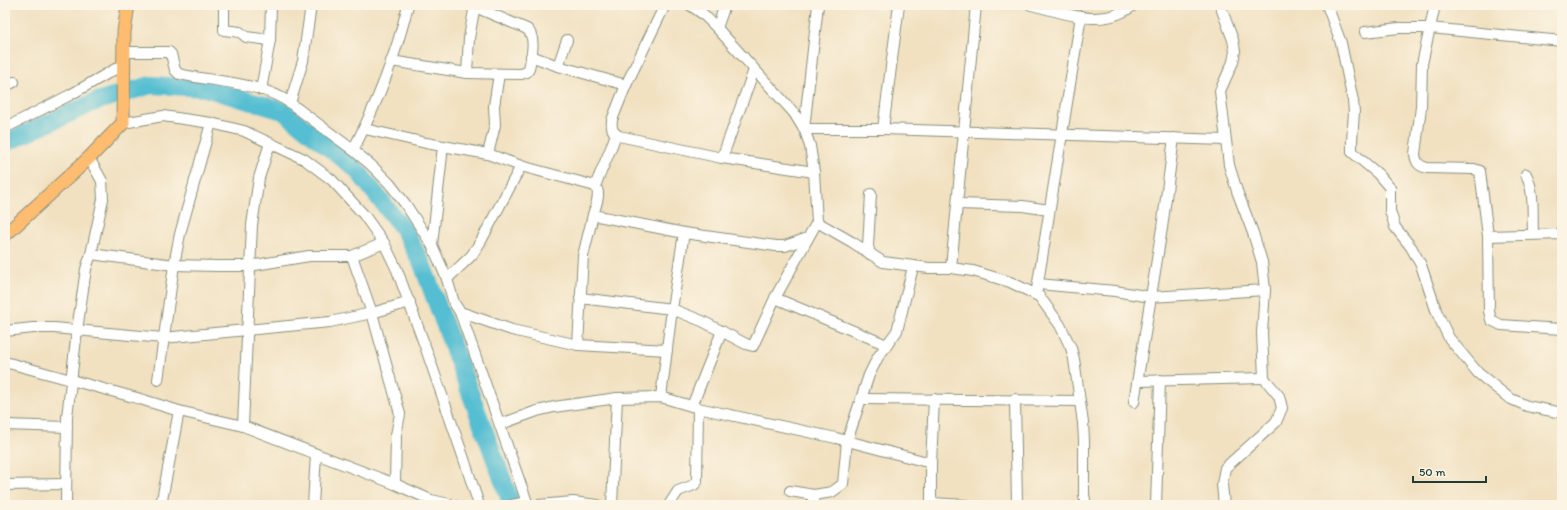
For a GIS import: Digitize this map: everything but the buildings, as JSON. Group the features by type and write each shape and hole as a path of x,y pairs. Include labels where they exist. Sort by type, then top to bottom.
{"main road":[{"path":"5,235 89,158 123,120 124,32 128,5"}],"street":[{"path":"224,5 224,30 240,32 246,37 270,40"},
{"path":"261,90 270,40 271,5"},
{"path":"290,103 303,61 311,5"},
{"path":"353,150 365,128 392,61 408,5"},
{"path":"665,5 626,85 612,120 612,129 616,134 722,158 814,172"},
{"path":"580,298 672,309 753,346 774,298 817,222 814,172 810,146 804,128 794,113 717,28 703,14 690,5"},
{"path":"717,28 725,5"},
{"path":"804,128 818,5"},
{"path":"883,129 899,5"},
{"path":"951,268 976,5"},
{"path":"1031,5 1102,19 1122,13 1133,6"},
{"path":"1220,5 1233,40 1235,52 1233,62 1220,91 1225,140 1231,176 1254,233 1262,262 1265,290 1262,333 1264,378 1279,396 1282,404 1281,412 1276,422 1225,468 1222,484 1224,505"},
{"path":"1327,5 1341,43 1354,101 1352,152 1378,174 1390,188 1390,211 1395,227 1411,247 1422,266 1437,314 1448,338 1478,373 1509,398 1527,406 1562,413"},
{"path":"1436,5 1422,64 1422,92 1415,154 1416,161 1421,166 1427,168 1474,169 1480,171 1488,236 1489,311 1491,320 1501,325 1562,329"},
{"path":"392,61 467,73 526,73 529,70 531,56 532,36 529,30 475,6 469,38 467,73"},
{"path":"1036,295 1081,16"},
{"path":"1365,32 1399,28 1430,28 1562,41"},
{"path":"558,66 567,40"},
{"path":"5,128 70,95 124,62 169,52 171,54 175,70 179,74 261,90 282,97 371,165 390,184 406,205 432,245 447,279 454,303 460,312 500,424 526,503 512,505"},
{"path":"531,56 558,66 626,85"},
{"path":"722,158 754,70"},
{"path":"488,154 495,126 494,106 499,74"},
{"path":"123,120 163,116 211,123 244,131 304,159 332,180 364,215 384,243 397,270 410,302 479,505"},
{"path":"158,380 174,265 180,234 211,123"},
{"path":"365,128 443,146 488,154 521,166 595,186 598,189 583,256 578,345"},
{"path":"804,128 883,129 1225,140"},
{"path":"595,186 616,134"},
{"path":"1134,402 1162,228 1174,138"},
{"path":"243,426 249,266 254,199 270,143"},
{"path":"432,245 443,146"},
{"path":"66,505 67,427 77,330 86,269 98,225 103,191 102,181 89,158"},
{"path":"447,279 472,255 521,166"},
{"path":"1526,174 1532,194 1533,234"},
{"path":"870,254 868,246 871,194"},
{"path":"958,204 1023,206 1049,210"},
{"path":"593,215 684,233 780,247 808,238"},
{"path":"817,222 883,262 913,267 967,270 1010,282 1036,295 1043,301 1060,325 1074,359 1084,440 1084,495 1086,505"},
{"path":"661,397 672,309 684,233"},
{"path":"1488,236 1562,234"},
{"path":"91,254 174,265 249,266 309,256 352,256 384,243"},
{"path":"352,256 372,313 400,414 396,435 395,484"},
{"path":"790,491 814,495 832,492 842,484 847,441 869,375 878,357 897,331 913,267"},
{"path":"1038,284 1115,291 1150,297 1265,290"},
{"path":"774,298 887,345"},
{"path":"5,331 33,328 54,328 163,338 330,322 372,313 410,302"},
{"path":"460,312 512,330 578,345 667,350"},
{"path":"669,505 678,490 694,485 697,482 695,407 722,331"},
{"path":"5,362 179,411 243,426 395,484 430,502 454,505"},
{"path":"1138,381 1264,378"},
{"path":"1156,505 1160,380"},
{"path":"500,424 554,407 617,398 661,397 695,407 847,441 931,464"},
{"path":"612,505 617,398"},
{"path":"861,399 1015,399 1080,401"},
{"path":"934,399 931,504 966,505"},
{"path":"1015,399 1017,505"},
{"path":"161,505 179,411"},
{"path":"5,425 67,427"},
{"path":"313,505 316,454"},
{"path":"5,485 66,484"},
{"path":"812,505 814,495"},
{"path":"539,505 573,502 598,505"}],"waterway":[{"path":"5,143 97,101 151,85 205,88 283,111 356,169 404,230 422,264 512,505"}]}
